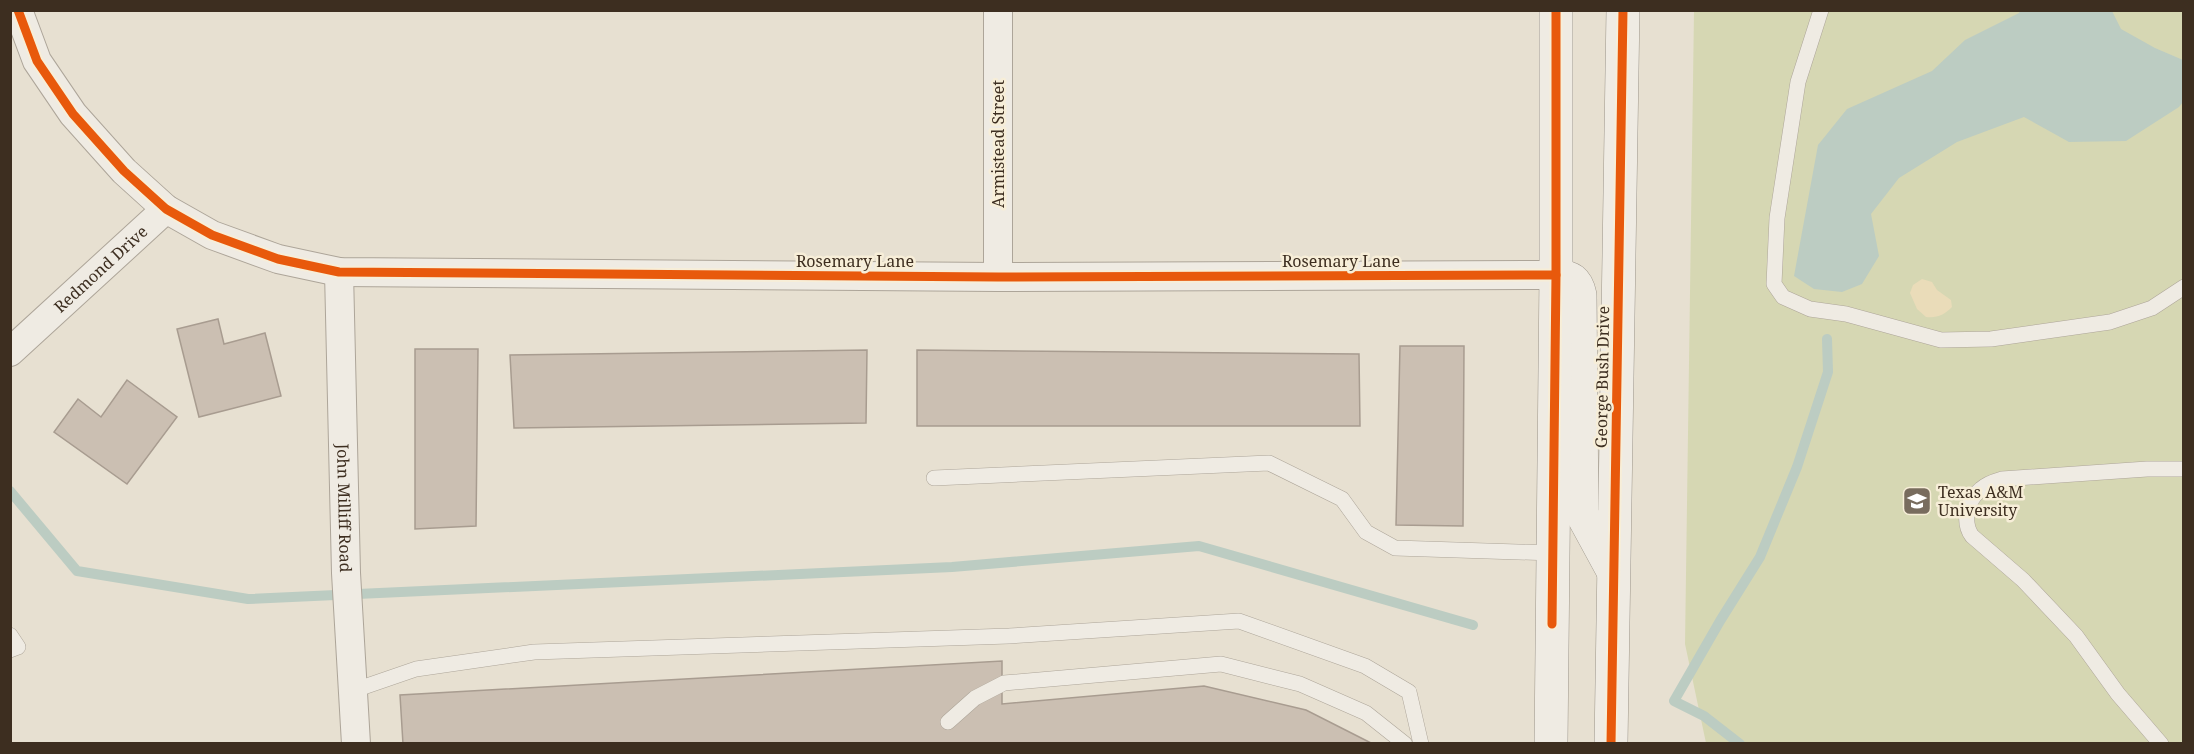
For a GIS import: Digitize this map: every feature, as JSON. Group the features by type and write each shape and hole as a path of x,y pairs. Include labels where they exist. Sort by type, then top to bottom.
{"main road":[{"path":"1551,744 1557,275 1556,10"},
{"name":"George Bush Drive","path":"1611,744 1623,10"},
{"path":"1557,275 1569,277 1578,284 1580,295 1582,514 1614,573"}],"street":[{"path":"18,10 37,61 73,114 124,171 166,209"},
{"name":"Armistead Street","path":"998,10 998,277"},
{"name":"Rosemary Lane","path":"166,209 212,235 278,259 339,272 998,277 1557,275"},
{"name":"Redmond Drive","path":"10,352 166,209"},
{"name":"John Milliff Road","path":"339,272 346,573 356,744"}],"lane":[{"path":"1821,10 1798,82 1777,218 1774,284 1783,297 1810,309 1846,314 1941,340 2030,334 2110,322 2152,308 2184,287"},
{"path":"934,478 1269,463 1342,499 1366,532 1395,548 1553,553"},
{"path":"2161,744 2118,694 2076,636 2023,580 1972,536 1966,521 1974,496 1981,488 2002,479 2147,469 2184,469"},
{"path":"352,678 534,652 1009,636 1239,621 1365,666 1409,692 1421,744"},
{"path":"10,635 18,646 10,650"},
{"path":"948,722 975,698 1004,682 1221,664 1309,688 1366,713 1405,744"}],"green space":[{"name":"Texas A&M University","path":"1694,11 2183,11 2183,743 1706,743 1685,644"}],"sand":[{"path":"1922,279 1932,282 1937,290 1951,300 1952,307 1934,317 1926,317 1917,309 1910,293 1913,285"}],"shaded area":[{"path":"2020,11 2112,11 2121,29 2183,60 2183,102 2179,107 2126,141 2069,142 2024,117 1957,142 1899,178 1871,214 1879,256 1862,284 1842,292 1814,289 1794,276 1818,145 1847,109 1932,71 1965,40"}],"building":[{"path":"218,319 224,344 265,333 281,396 199,417 177,329"},
{"path":"1400,346 1464,346 1463,526 1396,525"},
{"path":"415,349 478,349 476,526 415,529"},
{"path":"867,350 866,423 514,428 510,355"},
{"path":"917,350 1359,354 1360,426 917,426"},
{"path":"127,380 177,417 127,484 54,432 78,399 101,417"},
{"path":"1002,661 1002,704 1204,686 1306,710 1373,744 403,744 400,695"}],"waterway":[{"path":"1740,744 1704,716 1674,701 1760,557 1797,467 1828,372 1827,339"},
{"path":"10,491 77,571 248,599 952,567 1199,546 1473,625"}],"cycle path":[{"path":"18,10 37,61 73,114 124,171 166,209 212,235 278,259 339,272 998,277 1556,275"},
{"path":"1552,624 1556,10"},
{"path":"1611,744 1623,10"}],"place":[{"name":"Texas A&M University","path":"1917,501"}]}
